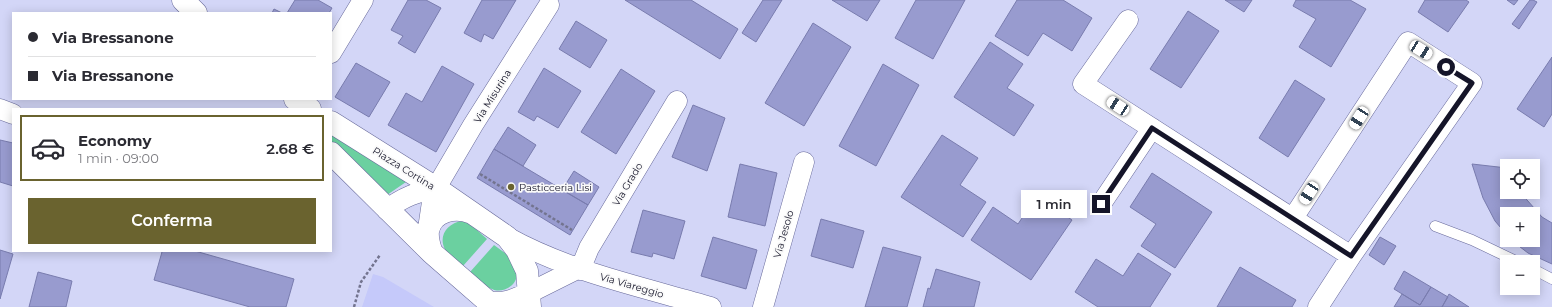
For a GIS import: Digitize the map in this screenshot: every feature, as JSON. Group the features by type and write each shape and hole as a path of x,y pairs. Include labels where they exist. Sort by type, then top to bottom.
{"street":[{"path":"183,0 195,12"},
{"path":"332,51 363,0"},
{"name":"Via Misurina","path":"428,230 432,202 436,188 473,125 549,4"},
{"path":"1128,20 1083,84 1351,256"},
{"path":"1293,218 1408,42 1472,83 1351,256 1318,307"},
{"path":"282,100 300,105"},
{"name":"Via Grado","path":"579,269 589,248 677,101"},
{"path":"0,109 12,114"},
{"name":"Piazza Cortina","path":"332,123 436,188 507,238 517,250 527,271 531,302"},
{"path":"1101,204 1152,128"},
{"path":"332,154 432,253 491,305 515,300 531,302 556,279 579,269"},
{"name":"Via Jesolo","path":"763,307 804,162"},
{"path":"387,210 395,203 413,194 436,188"},
{"name":"Piazza Cortina","path":"428,230 434,219 443,212 452,209 462,210 477,216"},
{"path":"428,230 428,240 432,253"},
{"name":"Via Viareggio","path":"507,238 528,250 579,269 711,307"}],"lane":[{"path":"1435,226 1472,240 1503,255"},
{"path":"1540,273 1552,279"}],"path":[{"path":"480,174 572,230"},
{"path":"354,307 361,282 380,255"}],"shaded area":[{"path":"373,274 383,277 434,307 362,307"}],"green space":[{"path":"332,134 406,182 387,195 332,142"},
{"path":"462,221 469,223 487,239 463,266 446,251 443,246 443,236 448,228 457,222"},
{"path":"494,245 512,259 517,274 512,285 504,290 489,288 480,282 470,272"}],"building":[{"path":"295,0 318,0 332,8 330,12 288,12"},
{"path":"408,0 426,0 441,8 415,53 398,43 403,36 391,30"},
{"path":"482,0 516,0 493,39 484,34 481,42 464,33"},
{"path":"625,0 691,0 738,29 720,59"},
{"path":"763,0 782,0 756,42 742,33"},
{"path":"832,0 880,0 867,21"},
{"path":"916,0 965,0 933,59 895,38"},
{"path":"1017,0 1063,0 1092,18 1072,51 1043,33 1028,56 995,36"},
{"path":"1225,0 1252,0 1244,12"},
{"path":"1296,0 1350,0 1366,9 1331,67 1299,47 1316,19 1293,6"},
{"path":"1425,0 1466,0 1469,2 1448,32 1418,12"},
{"path":"1507,0 1518,0 1514,5"},
{"path":"1530,0 1537,2 1519,29 1512,24"},
{"path":"274,9 280,12 272,12"},
{"path":"1188,11 1219,31 1181,88 1150,69"},
{"path":"576,21 607,40 590,68 559,49"},
{"path":"813,23 851,47 804,126 765,103"},
{"path":"990,42 1023,64 1007,88 1034,105 1014,136 954,97"},
{"path":"1552,57 1552,114 1544,127 1517,109"},
{"path":"356,63 390,82 369,117 335,97"},
{"path":"883,64 919,85 876,166 839,146"},
{"path":"442,66 474,84 436,152 388,125 406,93 422,102"},
{"path":"544,68 581,91 558,128 537,116 534,121 518,112"},
{"path":"621,69 655,91 616,154 581,132"},
{"path":"1295,80 1325,99 1288,157 1259,138"},
{"path":"693,105 725,118 707,171 672,157"},
{"path":"508,127 536,145 523,166 494,149"},
{"path":"942,135 978,158 960,185 986,202 963,237 901,197"},
{"path":"0,140 12,143 12,186 0,182"},
{"path":"494,149 588,205 570,235 477,178"},
{"path":"740,164 777,173 765,226 728,217"},
{"path":"1472,164 1500,167 1500,199 1526,199 1533,207 1500,207 1500,227 1495,221 1483,198"},
{"path":"574,171 599,187 588,205 562,190"},
{"path":"1152,173 1212,212 1175,268 1141,246 1156,224 1130,207"},
{"path":"1037,196 1072,220 1031,280 971,240 993,207 1018,224"},
{"path":"643,210 685,221 674,259 653,253 652,257 631,252"},
{"path":"1540,215 1552,223 1552,264 1540,258 1540,255 1532,255 1520,247 1540,247"},
{"path":"821,219 864,231 853,268 811,256"},
{"path":"713,237 757,250 746,289 701,276"},
{"path":"1380,237 1396,246 1384,265 1369,255"},
{"path":"883,247 921,257 907,307 865,307"},
{"path":"0,250 13,254 0,299"},
{"path":"162,252 199,252 294,279 286,307 250,307 154,280"},
{"path":"1138,253 1171,274 1150,307 1098,307 1075,292 1096,259 1123,276"},
{"path":"1240,267 1296,300 1292,307 1217,307"},
{"path":"936,269 980,282 974,307 923,307 928,288 930,289"},
{"path":"1404,271 1431,287 1420,305 1394,289"},
{"path":"38,272 72,281 66,307 29,307"},
{"path":"1431,287 1448,297 1442,307 1394,307 1402,294 1420,305"},
{"path":"1449,294 1469,307 1442,307"}],"place":[{"name":"Pasticceria Lisi","path":"511,187"}],"route":[{"path":"1101,204 1152,128 1351,256 1472,83 1446,67"}]}
